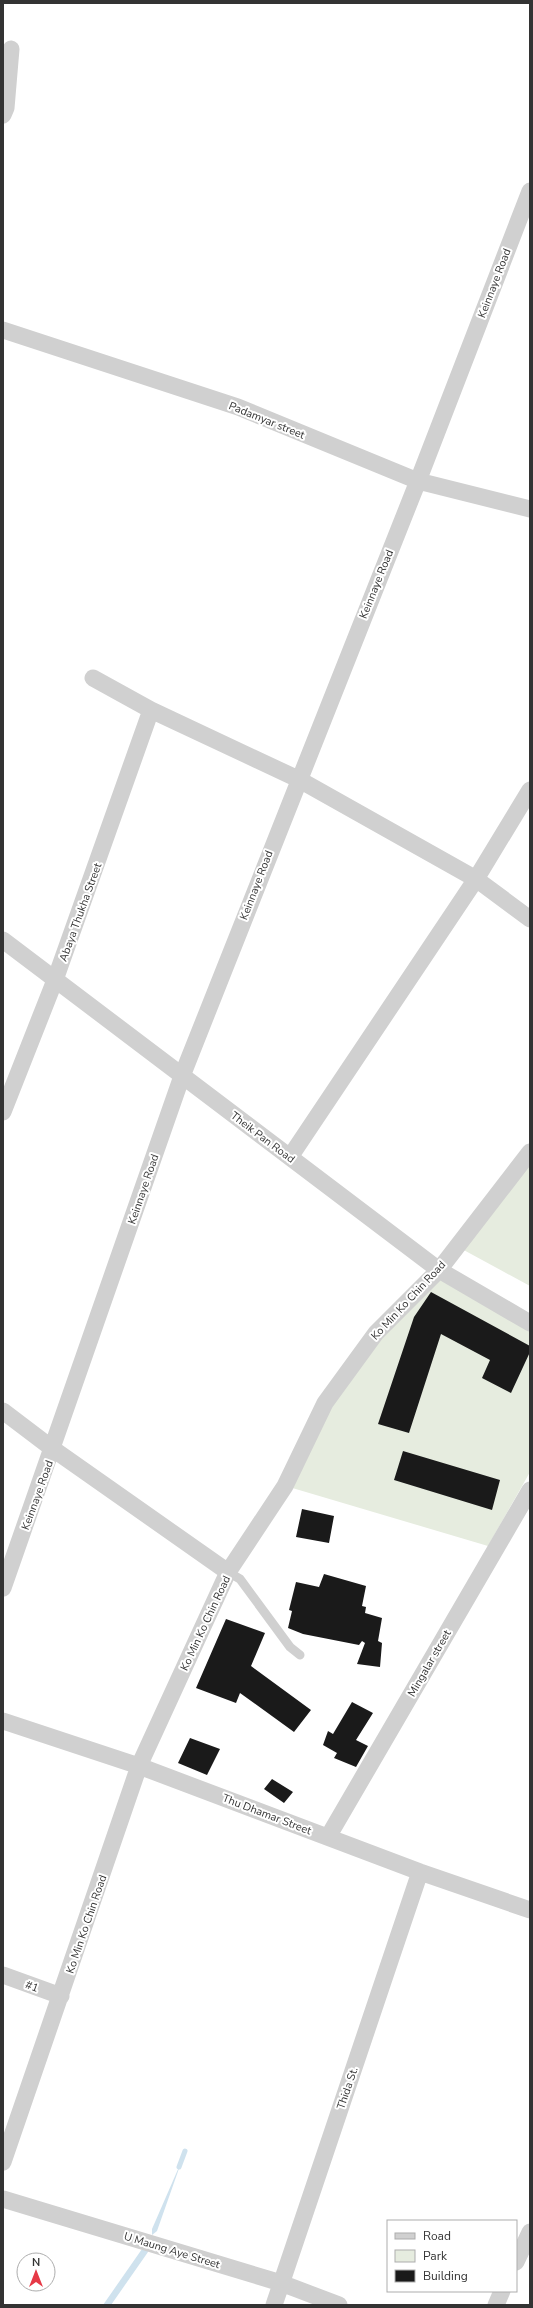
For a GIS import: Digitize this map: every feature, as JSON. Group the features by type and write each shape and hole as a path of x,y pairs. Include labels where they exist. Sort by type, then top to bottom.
{"street":[{"path":"3,115 6,108 11,49"},
{"name":"Keinnaye Road","path":"3,1588 53,1449 182,1076 298,778 418,481 530,190"},
{"name":"Padamyar street","path":"3,330 238,408 418,481 530,509"},
{"path":"93,678 151,710 298,778 476,879 530,919"},
{"name":"Abaya Thukha Street","path":"3,1112 55,980 151,710"},
{"path":"290,1157 476,879 530,790"},
{"name":"Theik Pan Road","path":"3,940 439,1270 530,1323"},
{"name":"Ko Min Ko Chin Road","path":"3,2162 139,1766 228,1572 285,1486 325,1403 376,1333 439,1270 530,1152"},
{"path":"3,1411 53,1449 228,1572"},
{"name":"Mingalar street","path":"328,1837 530,1490"},
{"name":"Thu Dhamar Street","path":"3,1721 139,1766 420,1872 530,1910"},
{"name":"Thida St.","path":"274,2305 420,1872"},
{"name":"#1","path":"3,1975 61,1996"},
{"name":"U Maung Aye Street","path":"3,2199 281,2283 339,2305"},
{"path":"517,2260 530,2232"},
{"path":"496,2305 502,2292"}],"lane":[{"path":"228,1572 240,1580 290,1647 300,1656"}],"green space":[{"path":"530,1163 530,1286 460,1248"},
{"path":"428,1271 530,1328 530,1472 488,1546 289,1487 325,1403"}],"water":[{"path":"182,2160 157,2231 152,2235 152,2229"},
{"path":"147,2248 148,2252 111,2305 103,2305 142,2249"}],"building":[{"path":"431,1292 530,1346 530,1352 511,1393 482,1378 490,1360 441,1334 409,1433 378,1424 414,1317"},
{"path":"403,1451 500,1480 492,1510 394,1480"},
{"path":"302,1509 334,1516 329,1543 296,1537"},
{"path":"324,1574 366,1586 362,1606 366,1607 365,1613 382,1618 378,1641 382,1643 380,1667 357,1664 365,1643 362,1641 359,1645 303,1634 288,1628 292,1611 289,1610 296,1582 319,1587"},
{"path":"226,1619 265,1633 251,1666 311,1710 294,1732 240,1693 236,1703 196,1688"},
{"path":"352,1702 373,1713 356,1740 368,1746 356,1767 334,1758 337,1753 323,1745 328,1731 333,1734"},
{"path":"190,1738 220,1749 207,1775 178,1763"},
{"path":"272,1779 293,1792 284,1803 264,1789"}],"waterway":[{"path":"179,2167 185,2151"}]}
